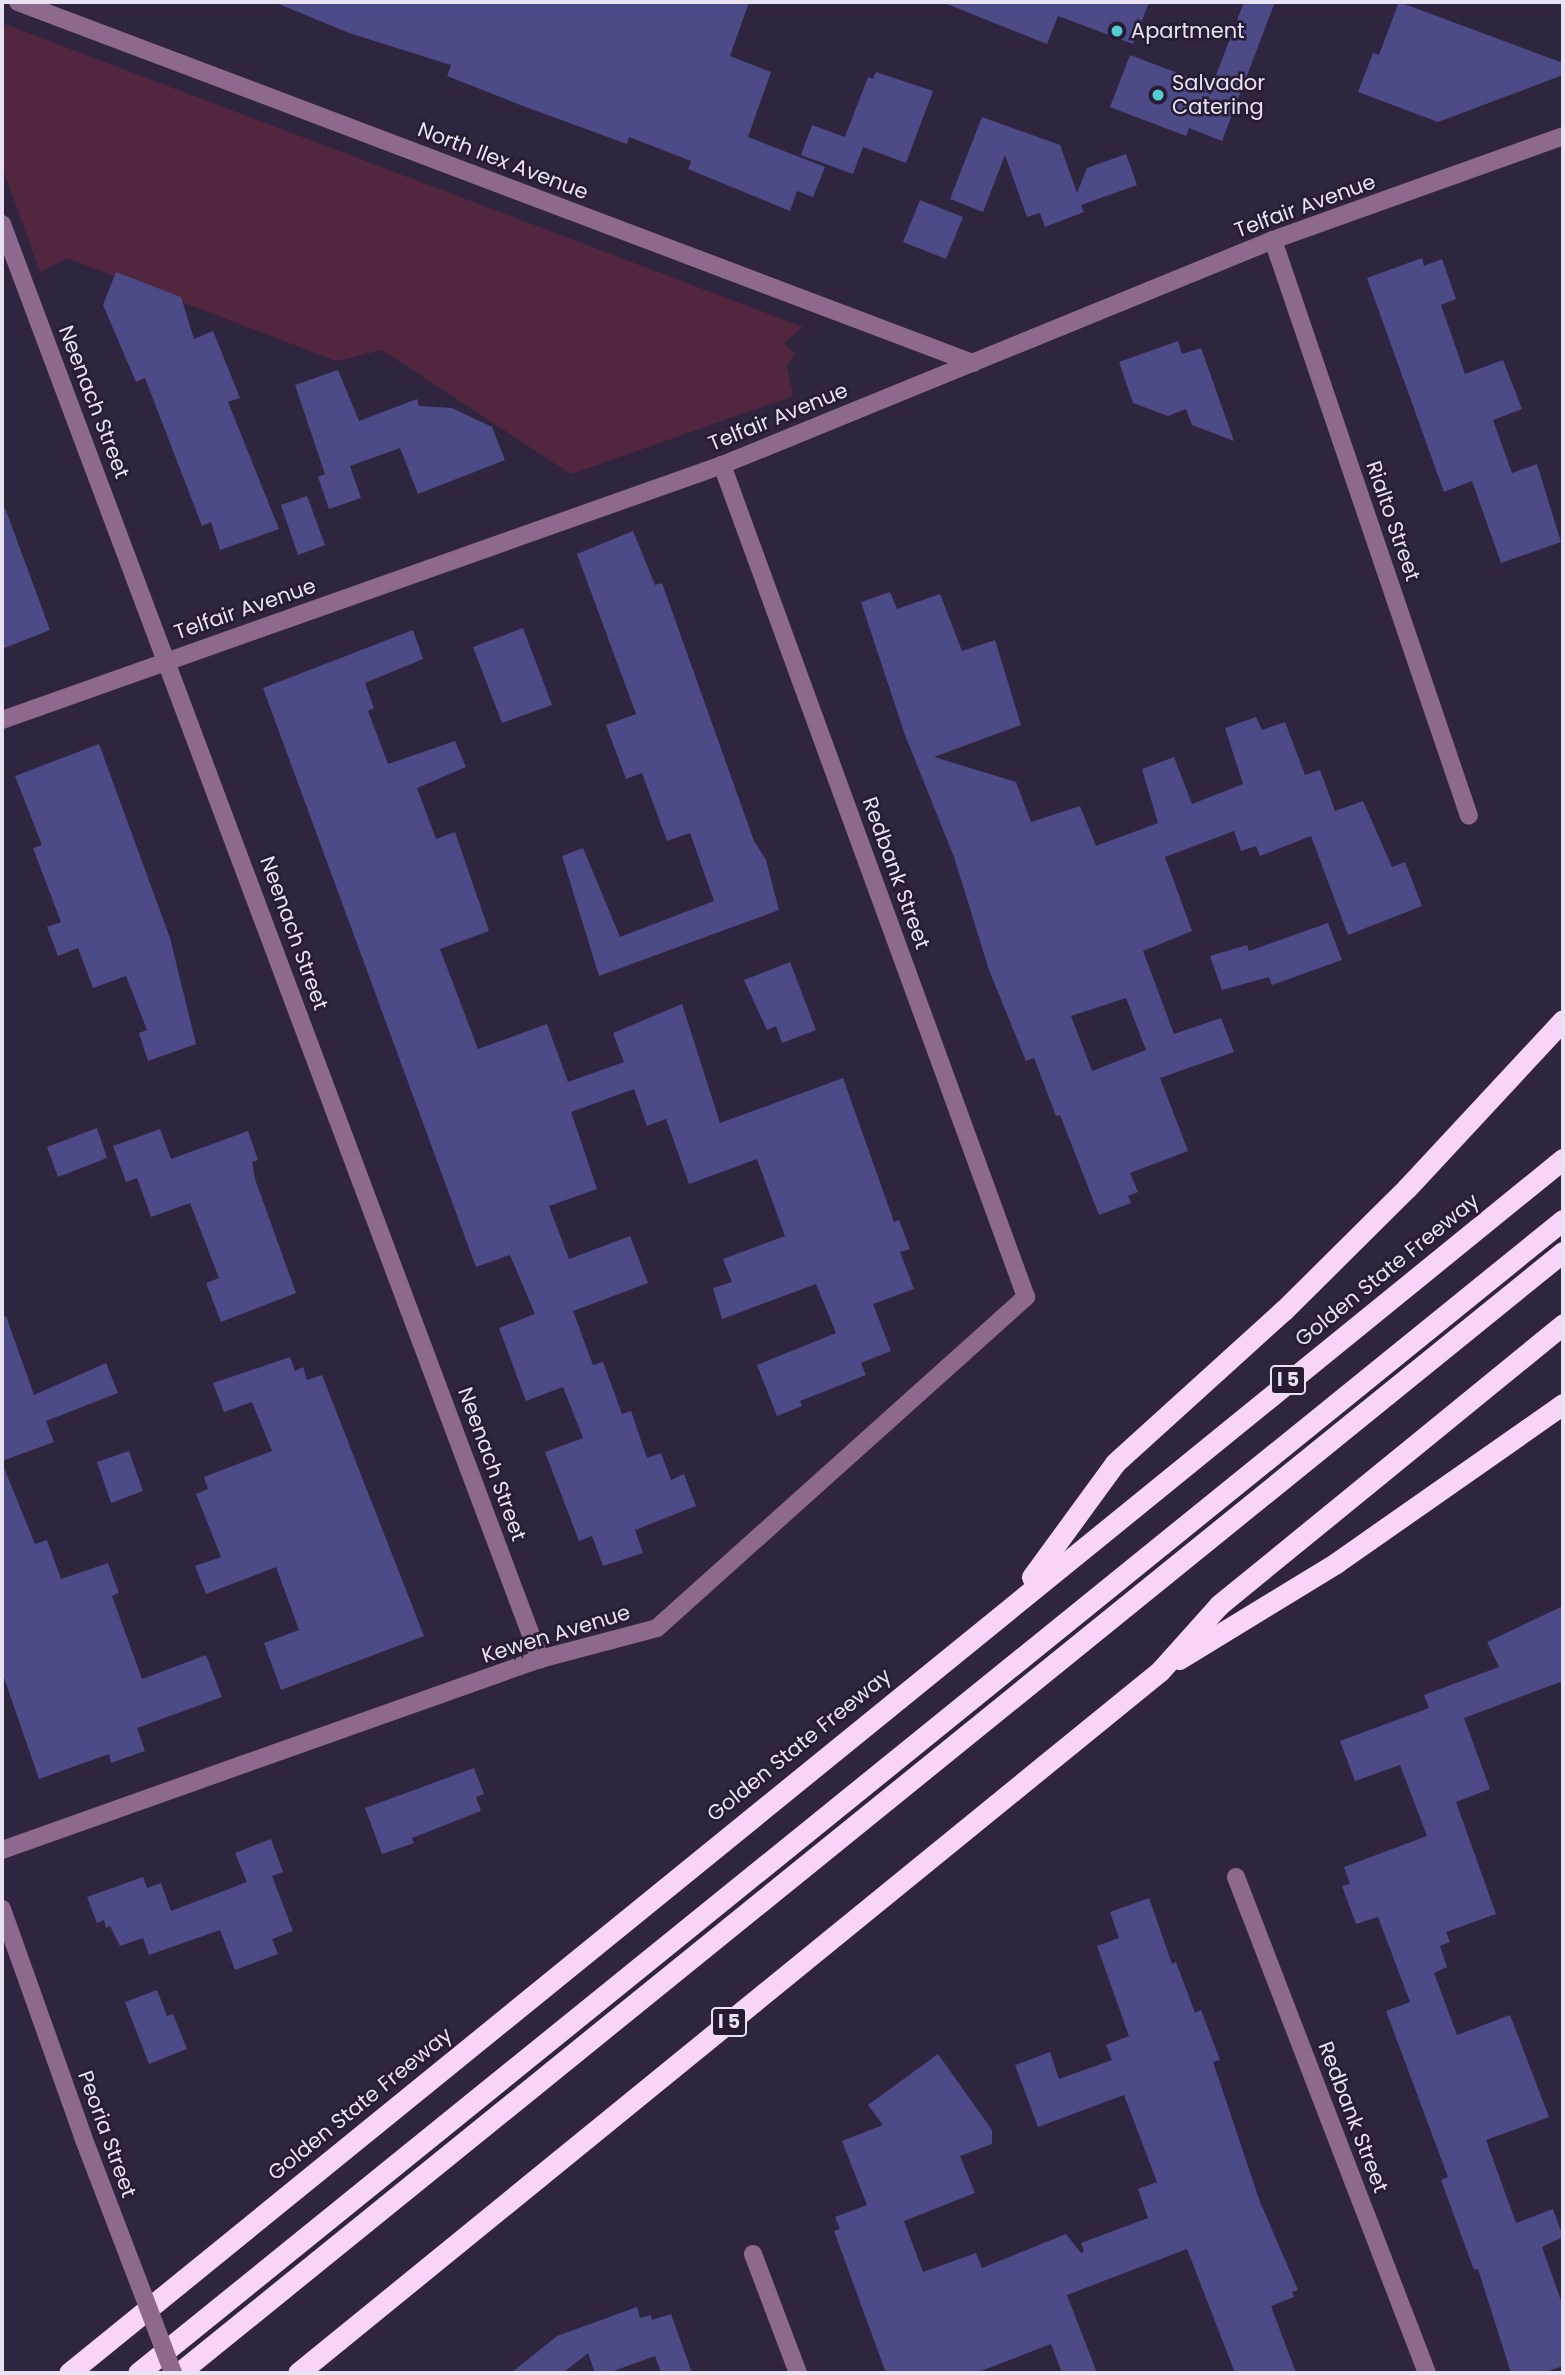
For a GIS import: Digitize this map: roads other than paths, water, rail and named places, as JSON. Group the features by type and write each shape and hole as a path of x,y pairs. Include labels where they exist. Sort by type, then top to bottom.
{"highway":[{"path":"1013,1602 1115,1463 1294,1301 1407,1188 1563,1020"},
{"name":"Golden State Freeway","path":"69,2373 1013,1602 1563,1159"},
{"path":"138,2373 1563,1220"},
{"path":"179,2373 1563,1252"},
{"name":"I 5","path":"298,2373 1160,1671 1219,1605 1563,1324"},
{"path":"1160,1671 1336,1563 1563,1404"}],"street":[{"name":"North Ilex Avenue","path":"18,2 972,363"},
{"name":"Telfair Avenue","path":"2,720 722,465 1273,240 1563,136"},
{"name":"Neenach Street","path":"2,224 169,660 540,1659"},
{"name":"Rialto Street","path":"1273,240 1469,816"},
{"name":"Redbank Street","path":"722,465 1026,1297"},
{"name":"Kewen Avenue","path":"2,1850 540,1659 657,1628 1026,1297"},
{"name":"Redbank Street","path":"1236,1877 1427,2373"},
{"name":"Peoria Street","path":"2,1909 83,2137 173,2373"},
{"path":"753,2254 798,2373"}],"place":[{"name":"Apartment","path":"1117,31"},
{"name":"Salvador Catering","path":"1158,95"}]}
